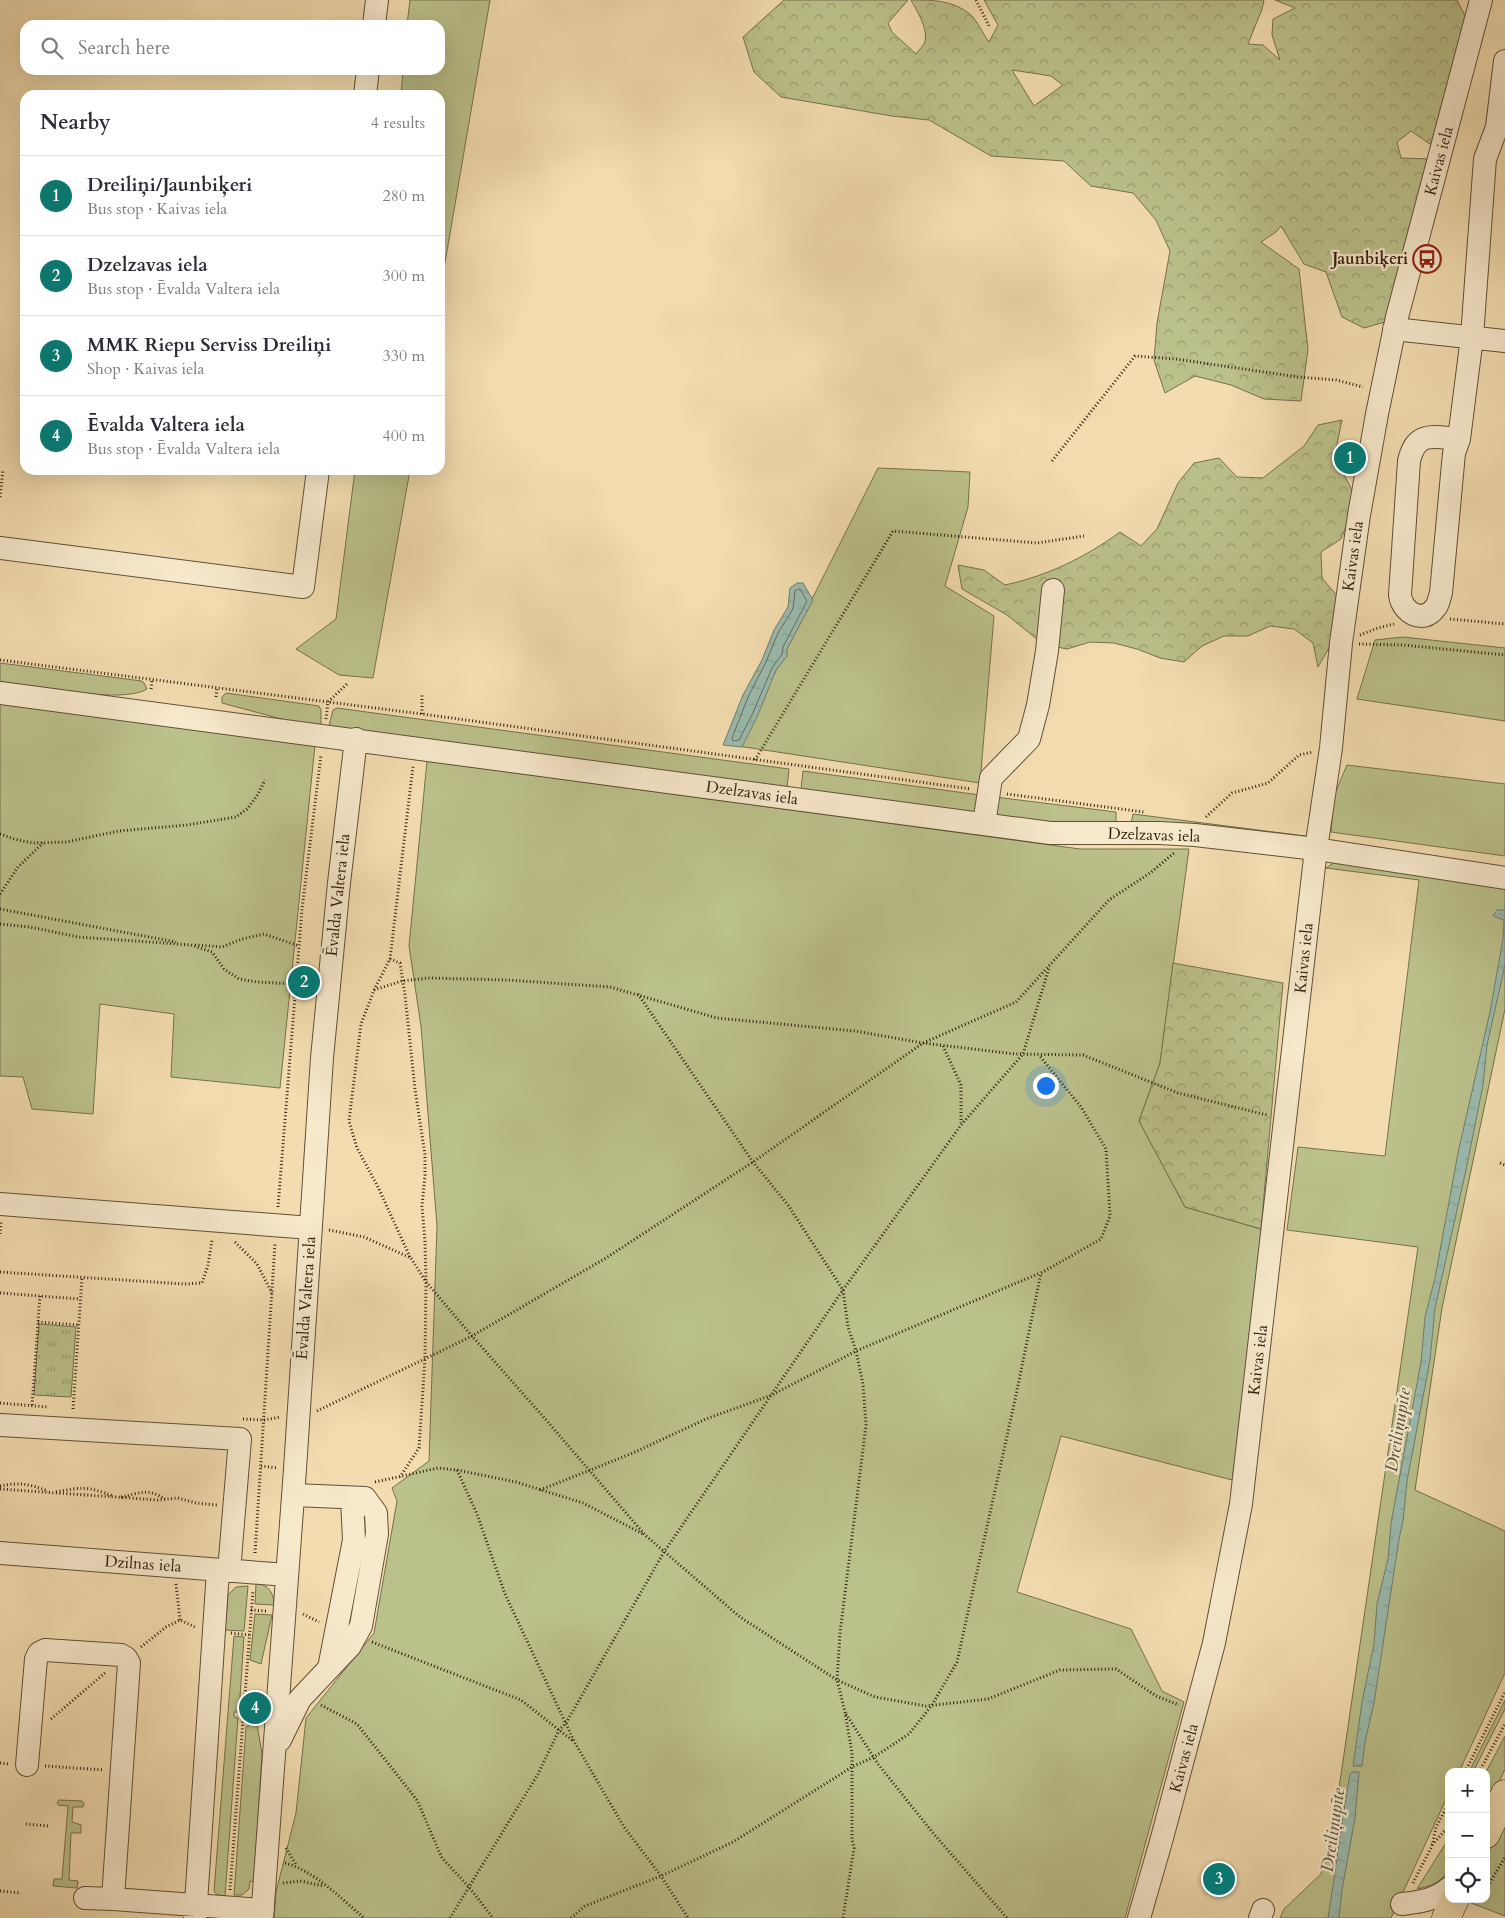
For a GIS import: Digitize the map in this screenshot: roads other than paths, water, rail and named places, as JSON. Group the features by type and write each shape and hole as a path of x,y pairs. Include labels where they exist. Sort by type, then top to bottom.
{"main road":[{"path":"1490,1826 1505,1794"},
{"path":"1446,1918 1453,1903"}],"street":[{"path":"375,20 377,0"},
{"name":"Kaivas iela","path":"1139,1918 1214,1643 1242,1504 1316,849 1331,748 1341,644 1359,515 1394,329 1481,0"},
{"path":"1459,439 1429,436 1412,448 1409,461 1400,595 1401,604 1408,612 1414,614 1428,614 1434,610 1441,593 1454,453 1459,439 1472,337 1485,158 1497,127 1505,61"},
{"path":"366,90 367,75"},
{"path":"1394,329 1505,341"},
{"path":"0,548 303,587 317,475"},
{"path":"984,824 991,778 1029,739 1038,705 1047,651 1053,590"},
{"name":"Dzelzavas iela","path":"0,693 1050,833 1159,833 1195,836 1316,849 1505,878"},
{"name":"Ēvalda Valtera iela","path":"263,1914 294,1495 310,1228 324,1039 339,883 356,739"},
{"path":"0,1204 310,1228"},
{"path":"0,1424 240,1439 224,1571 195,1912"},
{"path":"276,1748 300,1699 350,1646 361,1626 377,1534 376,1513 358,1498 294,1495"},
{"path":"328,1668 354,1540 358,1498"},
{"name":"Dzilnas iela","path":"0,1553 287,1575"},
{"path":"27,1765 36,1660 39,1653 45,1650 121,1655 126,1658 129,1663 113,1899"},
{"path":"1414,1918 1402,1904 1425,1901 1445,1892"},
{"path":"85,1898 113,1899 195,1912 263,1914"}],"water":[{"path":"797,583 803,583 813,600 787,649 787,656 776,670 757,717 742,747 723,745 743,695 762,660 774,630 788,607 790,588"},
{"name":"Dreiliņupīte","path":"1497,910 1505,910 1505,965 1487,1045 1483,1085 1466,1170 1435,1308 1430,1360 1407,1481 1403,1521 1374,1703 1365,1742 1362,1766 1353,1766 1362,1702 1374,1644 1377,1604 1388,1559 1391,1523 1421,1362 1425,1317 1435,1278 1458,1153 1490,1012 1503,939 1504,920 1493,916"},
{"path":"1359,1772 1355,1818 1339,1918 1328,1918 1350,1774"}],"place":[{"name":"Jaunbiķeri","path":"1427,259"},
{"name":"Dreiliņi/Jaunbiķeri","path":"1350,458"},
{"name":"Dzelzavas iela","path":"304,982"},
{"name":"Ēvalda Valtera iela","path":"255,1708"},
{"name":"MMK Riepu Serviss Dreiliņi","path":"1219,1879"}]}
